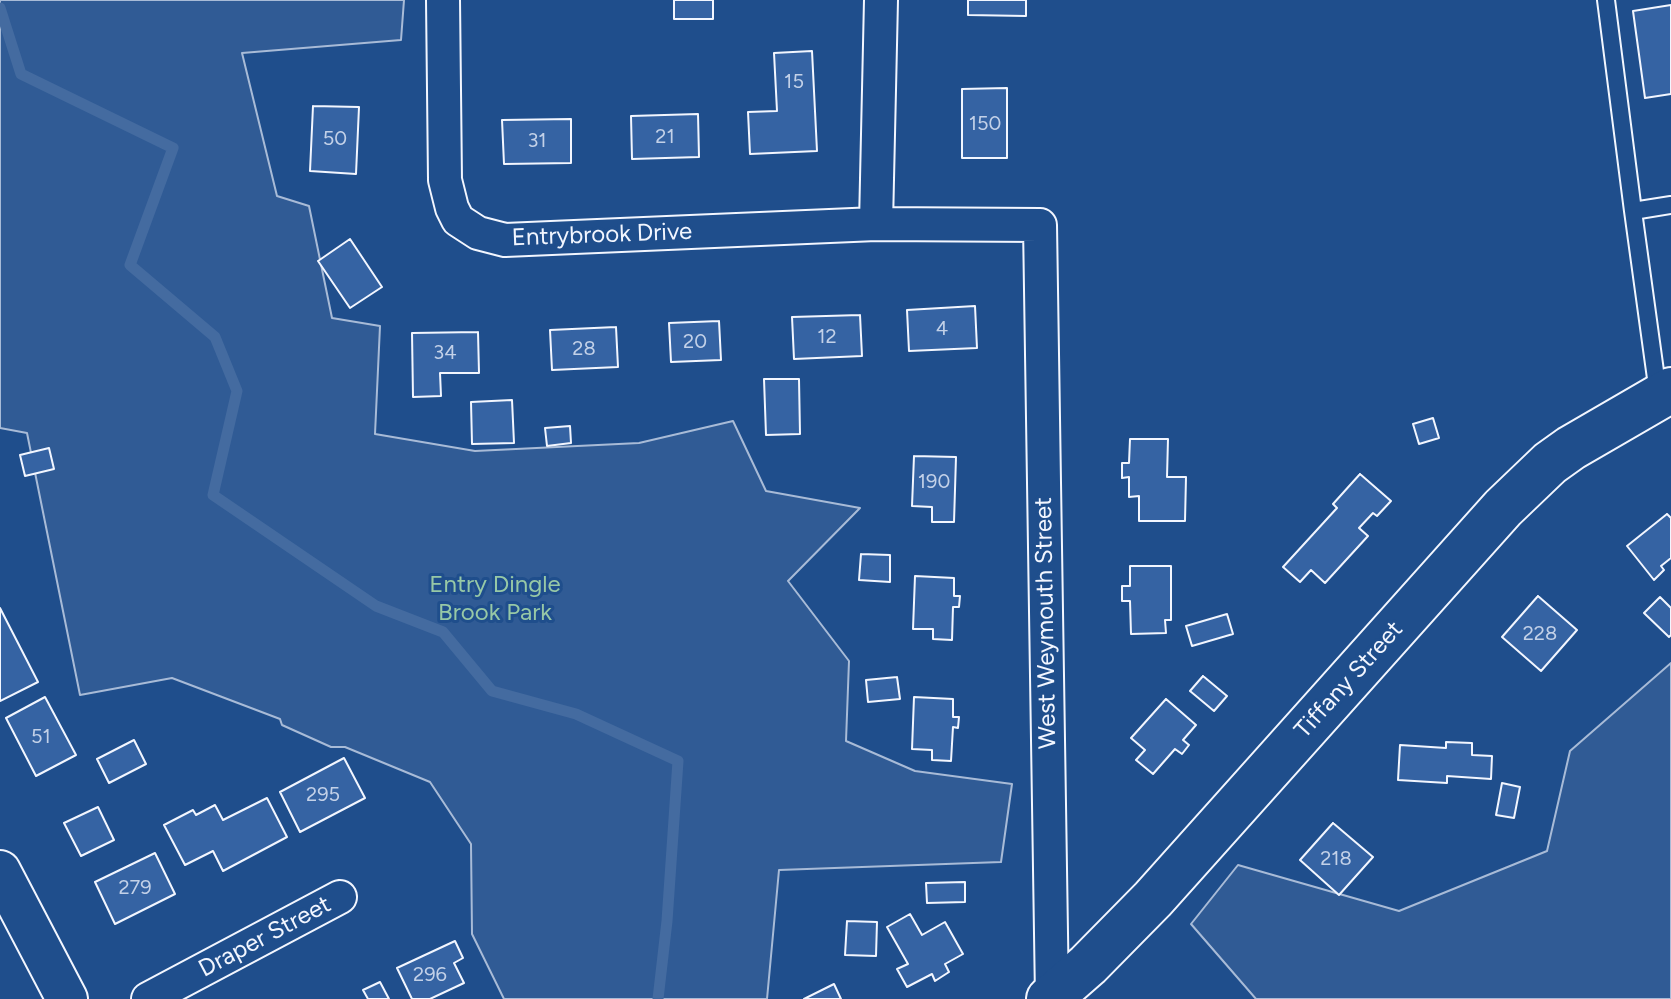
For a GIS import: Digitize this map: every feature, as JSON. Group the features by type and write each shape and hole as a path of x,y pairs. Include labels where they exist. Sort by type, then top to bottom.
{"main road":[{"name":"Tiffany Street","path":"1051,998 1153,899 1503,508 1550,463 1665,392"}],"street":[{"name":"Entrybrook Drive","path":"443,0 445,180 458,220 478,233 505,240 876,224 1040,225 1041,249"},
{"path":"876,224 881,0"},
{"name":"West Weymouth Street","path":"1041,249 1051,998"},
{"path":"0,871 67,999"},
{"name":"Draper Street","path":"148,999 340,897"}],"lane":[{"path":"1606,0 1633,211 1665,392"},
{"path":"1633,211 1671,205"}],"shaded area":[{"name":"Entry Dingle Brook Park","path":"0,0 404,0 401,40 242,53 277,196 309,206 332,318 380,326 375,434 475,451 639,443 733,421 766,491 860,508 788,581 849,661 846,741 915,771 1012,784 1001,862 779,870 767,999 504,999 472,934 471,844 430,782 345,747 331,747 282,725 280,719 172,678 80,695 27,433 0,428"},
{"path":"1671,663 1671,999 1256,999 1191,924 1238,865 1399,911 1547,851 1570,751"}],"building":[{"path":"674,0 713,0 713,19 674,19"},
{"path":"968,0 1026,0 1026,16 968,15"},
{"path":"1671,5 1671,94 1645,98 1633,11"},
{"path":"812,51 817,151 750,154 748,112 777,111 774,53"},
{"path":"1007,88 1007,158 962,158 962,89"},
{"path":"313,106 359,107 356,174 310,171"},
{"path":"698,114 699,157 632,159 631,116"},
{"path":"571,119 571,163 504,164 502,120"},
{"path":"350,239 382,287 350,308 318,261"},
{"path":"975,306 977,348 909,351 907,310"},
{"path":"860,315 862,356 794,359 792,317"},
{"path":"719,321 721,360 671,362 669,323"},
{"path":"616,327 618,367 552,370 550,330"},
{"path":"478,332 479,373 440,373 441,396 413,397 412,333"},
{"path":"764,379 799,379 800,434 766,435"},
{"path":"512,400 514,443 472,444 471,402"},
{"path":"1433,418 1439,438 1419,444 1413,424"},
{"path":"570,426 571,443 547,446 545,428"},
{"path":"1130,439 1168,439 1167,477 1186,477 1185,521 1139,521 1139,496 1129,497 1129,477 1122,478 1122,463 1129,463"},
{"path":"49,448 54,469 25,476 20,455"},
{"path":"914,456 956,457 954,522 932,522 932,507 912,506"},
{"path":"1360,474 1391,501 1377,516 1373,513 1359,528 1368,536 1325,583 1311,570 1300,582 1283,567 1337,508 1333,504"},
{"path":"1667,514 1671,518 1671,558 1661,566 1664,570 1654,580 1627,546"},
{"path":"861,554 890,555 890,582 859,580"},
{"path":"1130,566 1171,566 1171,620 1165,620 1166,633 1131,634 1130,601 1122,601 1122,586 1130,586"},
{"path":"915,576 954,578 954,596 960,596 959,607 953,607 952,640 933,639 933,629 913,629"},
{"path":"1538,596 1577,630 1541,671 1502,637"},
{"path":"1660,597 1671,608 1669,637 1644,613"},
{"path":"0,608 38,682 0,701"},
{"path":"1227,614 1233,634 1192,646 1186,626"},
{"path":"1203,676 1227,696 1214,711 1190,691"},
{"path":"897,677 900,699 868,702 866,680"},
{"path":"45,697 76,755 36,776 6,718"},
{"path":"914,697 953,699 953,717 959,717 958,728 953,727 951,761 932,760 932,750 912,749"},
{"path":"1166,699 1196,725 1183,740 1189,745 1182,754 1175,749 1153,774 1136,760 1145,750 1131,738"},
{"path":"134,740 146,764 109,783 97,759"},
{"path":"1446,742 1472,743 1472,755 1492,756 1491,779 1447,776 1447,783 1398,780 1400,745 1446,748"},
{"path":"344,758 365,798 300,832 280,792"},
{"path":"1502,783 1520,787 1514,818 1496,815"},
{"path":"267,798 287,837 223,871 213,851 185,865 164,825 193,810 196,815 215,805 223,820"},
{"path":"98,807 114,840 81,856 64,823"},
{"path":"1333,823 1373,857 1339,895 1300,860"},
{"path":"155,853 175,894 115,924 95,882"},
{"path":"965,882 965,902 927,903 926,883"},
{"path":"910,914 922,935 945,922 963,954 945,964 949,972 935,981 932,974 907,987 897,969 908,964 887,927"},
{"path":"847,921 877,922 876,956 845,955"},
{"path":"455,941 463,958 454,963 464,983 430,999 412,999 397,968"},
{"path":"380,982 389,999 368,999 363,990"},
{"path":"834,984 841,999 804,999"}],"waterway":[{"path":"0,8 21,74 173,148 130,265 215,337 237,391 213,495 376,606 443,632 492,691 576,714 678,761 667,921 658,999"}]}
